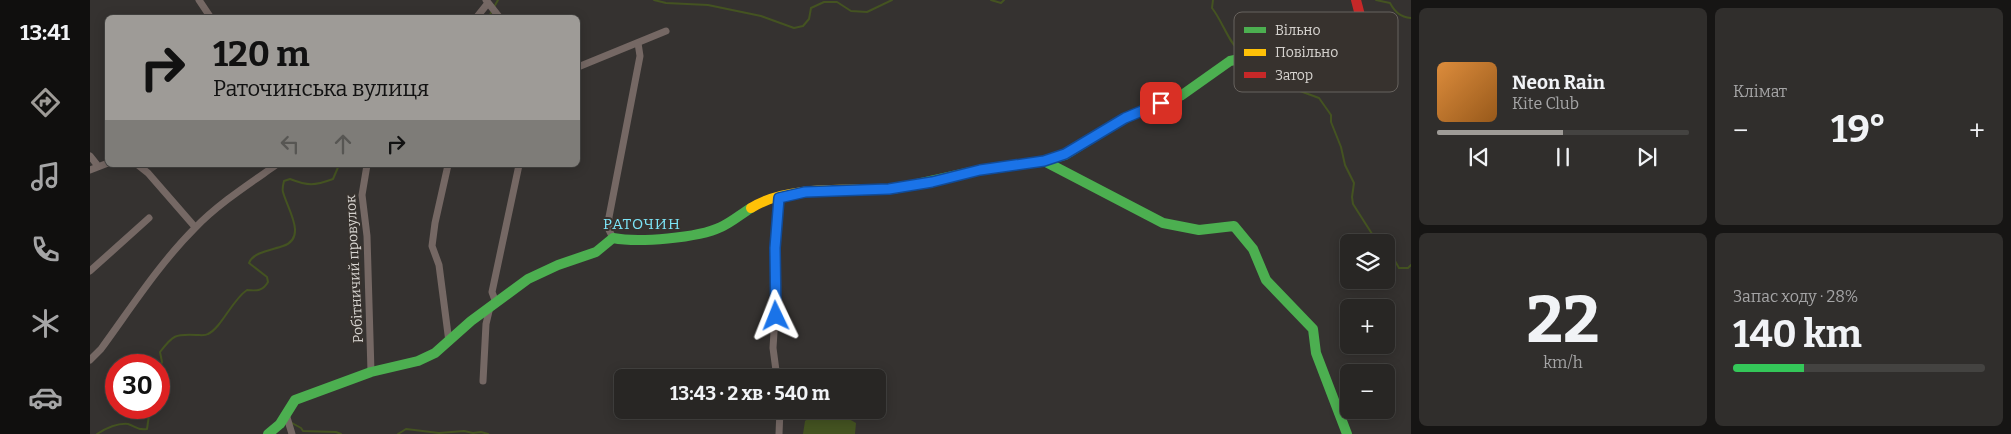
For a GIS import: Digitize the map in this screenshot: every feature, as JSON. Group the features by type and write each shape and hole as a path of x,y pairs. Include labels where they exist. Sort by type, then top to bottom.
{"street":[{"path":"199,0 209,15"},
{"path":"479,15 489,4 498,15"},
{"path":"580,65 666,31"},
{"path":"638,43 640,56 609,217 608,230 613,238 620,241 704,233 721,227 762,201 805,192 889,189 932,182 980,170 1044,161 1065,154 1125,118 1182,95 1234,60"},
{"path":"90,156 98,166"},
{"path":"1044,161 1163,223 1199,230 1234,226 1253,249 1266,280 1313,329 1316,353 1347,434"},
{"path":"90,170 105,164"},
{"path":"140,167 196,227"},
{"path":"90,360 101,349 159,269 196,227 273,167"},
{"name":"Робітничий провулок","path":"366,167 362,195 367,236 371,372"},
{"path":"448,167 432,246 439,265 449,342"},
{"path":"483,381 486,324 493,305 492,292 519,167"},
{"path":"776,369 773,348 776,316 775,248 779,198"},
{"path":"90,271 149,218"},
{"path":"268,434 286,418 295,400 371,372 418,361 435,354 471,321 528,279 558,265 596,252 613,238"},
{"path":"286,418 292,433"},
{"path":"778,434 779,419"}],"shaded area":[{"path":"807,419 849,419 856,423 855,434 803,434 805,421"}],"waterway":[{"path":"494,7 498,0"},
{"path":"654,0 666,3 708,5 761,16 794,28 803,26 809,19 811,8 824,2 837,2 851,11 867,12 892,0"},
{"path":"991,0 1001,3 1004,0"},
{"path":"1213,0 1212,8 1234,45"},
{"path":"1376,0 1390,3 1396,12"},
{"path":"490,15 492,11"},
{"path":"1398,14 1411,18"},
{"path":"1303,92 1319,98 1331,115 1331,122 1341,147 1345,165 1354,183 1353,204 1372,234"},
{"path":"160,354 168,342 179,335 205,335 213,331 242,294 247,290 259,290 266,285 268,282 267,277 249,263 254,256 283,246 290,242 294,236 294,222 283,191 284,181 290,179 307,184 321,183 333,179 338,167"},
{"path":"1395,261 1399,268 1408,268 1411,265"},
{"path":"97,434 120,424 147,429 148,419"},
{"path":"292,423 303,431 336,432 341,434"},
{"path":"398,434 406,429 439,433 464,431 488,434"}],"traffic: fast":[{"path":"917,184 980,170 1044,161 1065,155 1125,118 1182,95 1230,61 1234,60"},
{"path":"1044,161 1163,223 1199,230 1234,226 1253,249 1266,280 1313,329 1316,353 1347,434"},
{"path":"268,434 280,424 295,400 371,372 418,361 435,353 471,321 528,279 558,265 596,252 613,238 652,240 698,234 721,227 751,208"}],"traffic: slow":[{"path":"751,208 765,201 799,192 890,189 917,184"}],"traffic: jam":[{"path":"1356,0 1359,12"}],"district":[{"name":"РАТОЧИН","path":"642,224"}],"route":[{"path":"776,316 774,284 779,198 805,192 889,189 932,182 980,170 1044,161 1065,154 1125,118 1161,103"}]}
